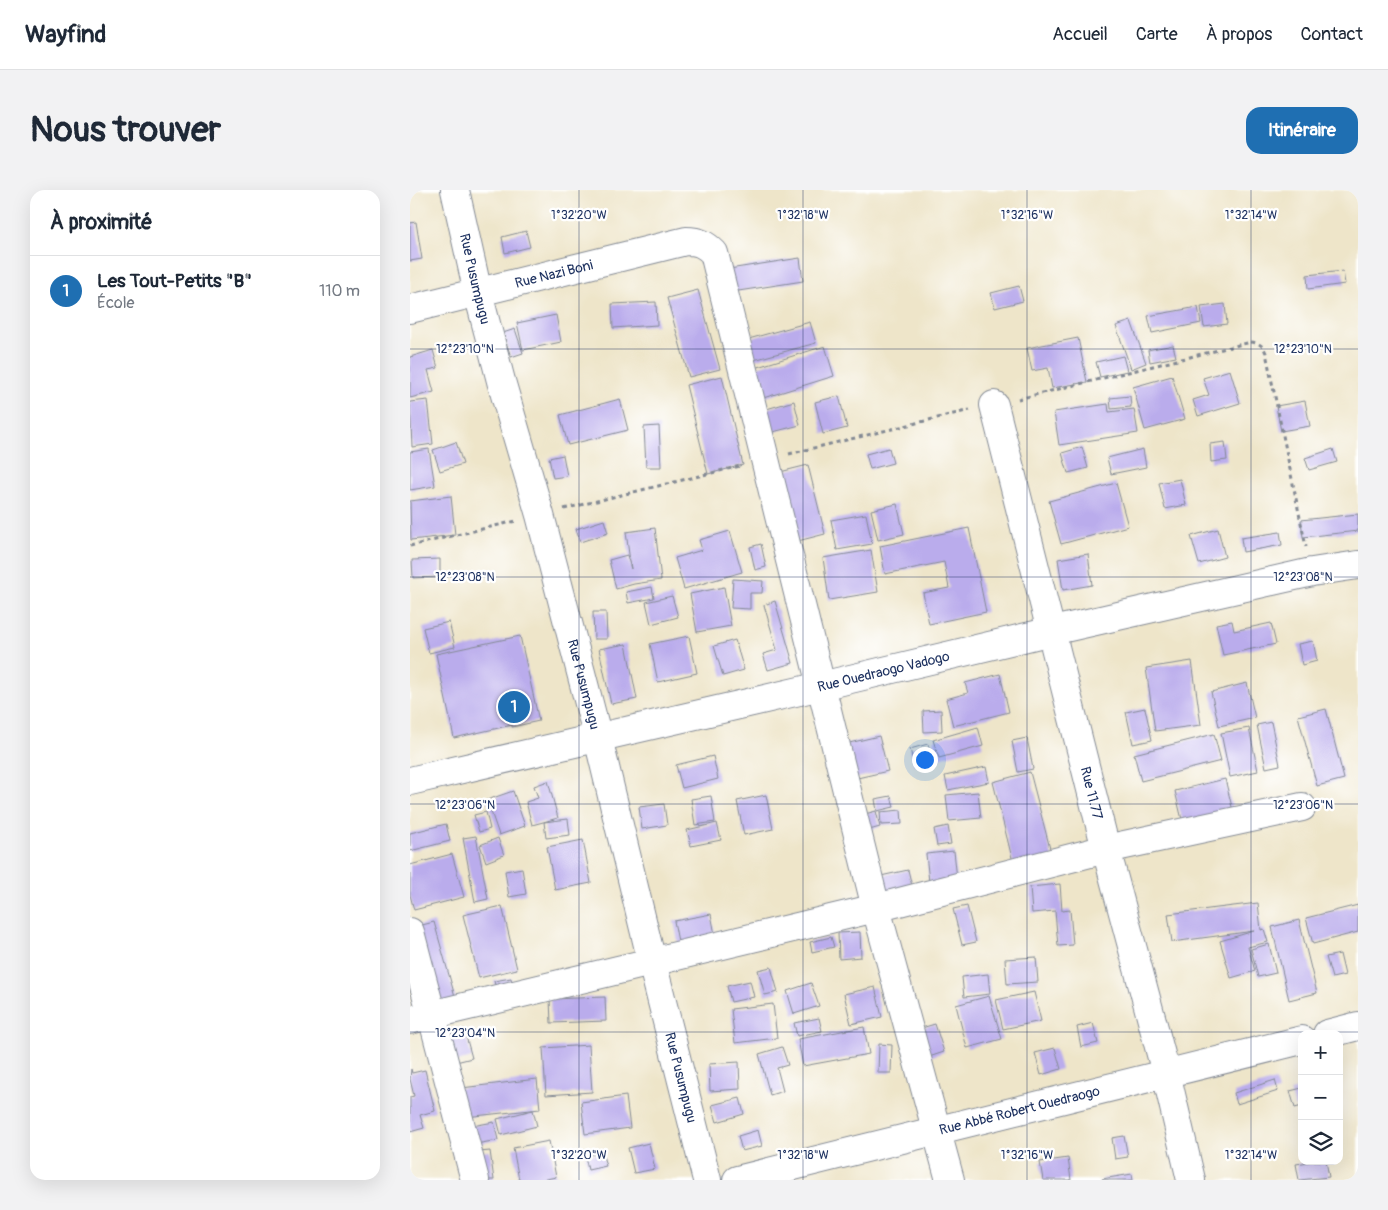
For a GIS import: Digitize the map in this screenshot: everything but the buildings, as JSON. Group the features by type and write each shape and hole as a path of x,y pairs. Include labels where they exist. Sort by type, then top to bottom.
{"street":[{"name":"Rue Pusumpugu","path":"455,190 478,293 501,381 540,515 598,738 707,1180"},
{"name":"Rue Nazi Boni","path":"410,309 686,241 697,241 706,245 714,253 764,460"},
{"name":"Rue 11.77","path":"994,405 1106,849 1166,1072 1191,1180"},
{"path":"764,460 876,908 938,1130 950,1180"},
{"name":"Rue Ouedraogo Vadogo","path":"410,781 821,686 1052,630 1312,572 1358,565"},
{"path":"421,1018 876,908 1106,849 1302,807"},
{"path":"410,932 421,1018 474,1180"},
{"path":"1342,1030 1358,1026"},
{"name":"Rue Abbé Robert Ouedraogo","path":"737,1180 1166,1072 1298,1041"}],"path":[{"path":"410,546 1251,342 1258,343 1264,348 1266,353 1312,572"}],"place":[{"name":"Les Tout-Petits \"B\"","path":"514,707"}]}
